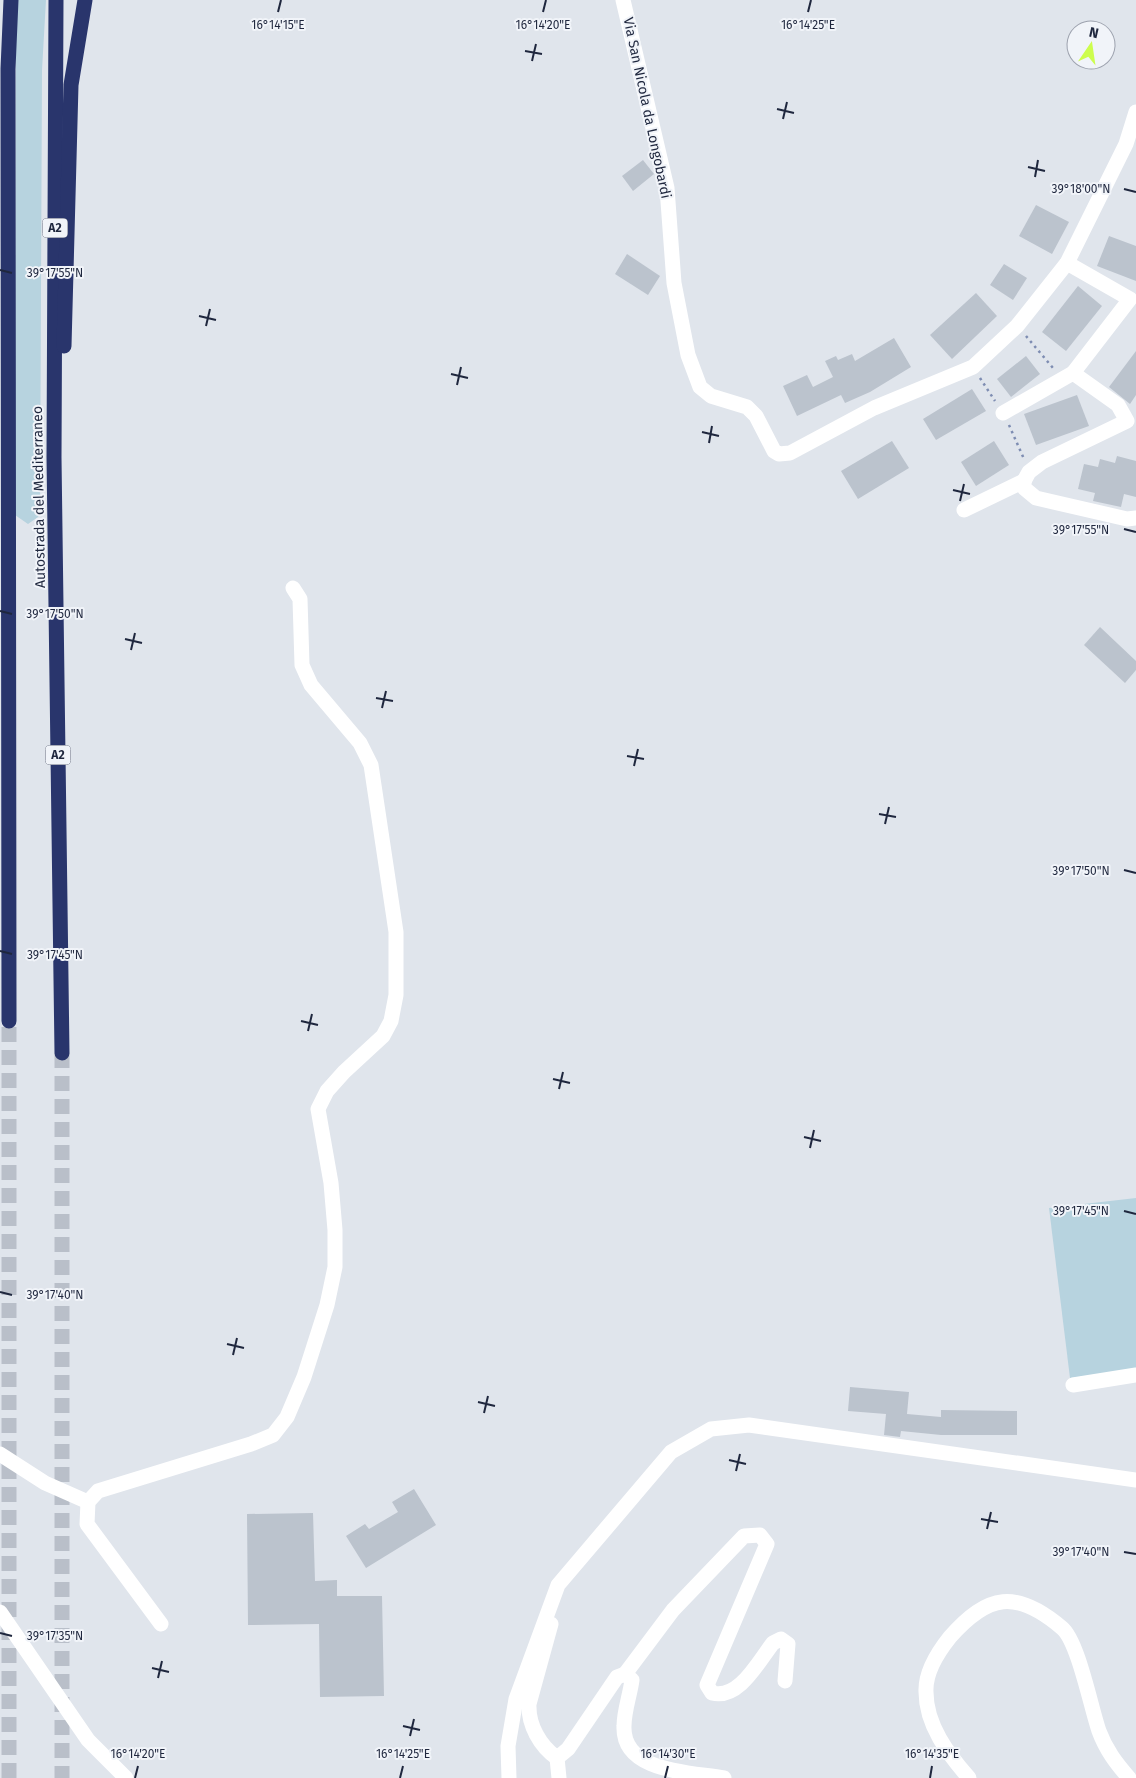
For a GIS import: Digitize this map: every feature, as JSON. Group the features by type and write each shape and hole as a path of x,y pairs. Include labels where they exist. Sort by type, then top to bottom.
{"highway":[{"path":"10,1021 8,69 11,0"},
{"name":"Autostrada del Mediterraneo","path":"56,0 54,457 62,1053"},
{"path":"54,457 64,375 71,85 85,0"},
{"path":"0,853 10,900"}],"street":[{"name":"Via San Nicola da Longobardi","path":"623,0 666,188 674,283 688,354 700,387 711,396 747,406 756,416 774,451 779,454 794,450 874,408 973,366 1017,326"},
{"path":"1017,326 1067,263 1126,144 1136,112"},
{"path":"1003,413 1068,375 1133,300 1067,263"},
{"path":"1068,375 1118,405 1132,419 1042,462 1029,472 1024,481 1024,488 1036,498 1127,519 1136,518"},
{"path":"964,510 1024,481"},
{"path":"161,1624 87,1524 88,1502 98,1492 251,1444 273,1435 287,1417 301,1385 327,1305 335,1268 332,1183 318,1109 327,1091 344,1072 383,1036 391,1021 396,995 396,932 371,765 360,743 311,685 302,665 300,599 293,588"},
{"path":"1073,1385 1136,1375"},
{"path":"509,1778 508,1746 516,1699 558,1584 671,1452 711,1430 750,1425 1136,1480"},
{"path":"0,1454 45,1483 88,1502"},
{"path":"557,1758 568,1749 617,1677 625,1674 673,1610 744,1536 760,1535 767,1544 707,1685 712,1693 722,1695 736,1689 773,1643 781,1639 788,1644 785,1681"},
{"path":"552,1600 550,1628 529,1704 528,1718 537,1736 549,1753 557,1758"},
{"path":"969,1778 952,1758 932,1723 926,1692 928,1673 942,1646 964,1621 982,1607 996,1602 1015,1602 1038,1610 1065,1629 1075,1651 1099,1731 1110,1756 1129,1778"},
{"path":"0,1612 88,1740 126,1778"},
{"path":"625,1674 632,1680 624,1726 625,1740 635,1756 652,1766 724,1778"},
{"path":"557,1758 559,1778"}],"path":[{"path":"1017,326 1068,375"}],"shaded area":[{"path":"16,0 46,0 42,70 40,512 38,517 28,524 15,515"},
{"path":"1136,1198 1136,1370 1070,1378 1049,1208"}],"building":[{"path":"643,160 654,174 633,191 622,176"},
{"path":"1036,205 1069,222 1052,254 1019,236"},
{"path":"1109,236 1136,246 1136,281 1097,266"},
{"path":"627,254 660,276 648,295 615,274"},
{"path":"1004,264 1027,278 1013,300 990,285"},
{"path":"1078,286 1102,306 1066,351 1042,332"},
{"path":"976,293 997,316 952,359 930,335"},
{"path":"894,338 911,367 870,392 845,403 841,395 797,416 783,386 807,375 813,387 833,377 825,361 836,356 838,360 852,354 855,361"},
{"path":"1136,351 1136,395 1130,404 1109,387"},
{"path":"1026,356 1040,374 1011,397 997,379"},
{"path":"972,389 986,411 936,440 923,419"},
{"path":"1077,395 1089,426 1036,445 1024,414"},
{"path":"892,441 909,468 858,499 841,471"},
{"path":"994,441 1009,465 976,486 961,462"},
{"path":"1117,456 1136,461 1136,497 1124,494 1121,507 1093,501 1095,493 1078,489 1084,464 1098,467 1100,459 1115,463"},
{"path":"1100,627 1136,661 1136,670 1125,683 1084,645"},
{"path":"850,1387 909,1392 907,1414 941,1417 941,1410 1017,1411 1017,1435 941,1435 901,1431 900,1437 884,1435 886,1414 848,1411"},
{"path":"414,1489 436,1525 366,1568 346,1536 365,1524 369,1529 398,1512 392,1502"},
{"path":"313,1513 315,1581 337,1580 337,1596 382,1596 384,1696 320,1697 319,1624 248,1625 247,1514"}],"tunnel":[{"path":"9,1021 9,1778"},
{"path":"62,1053 62,1778"}]}
